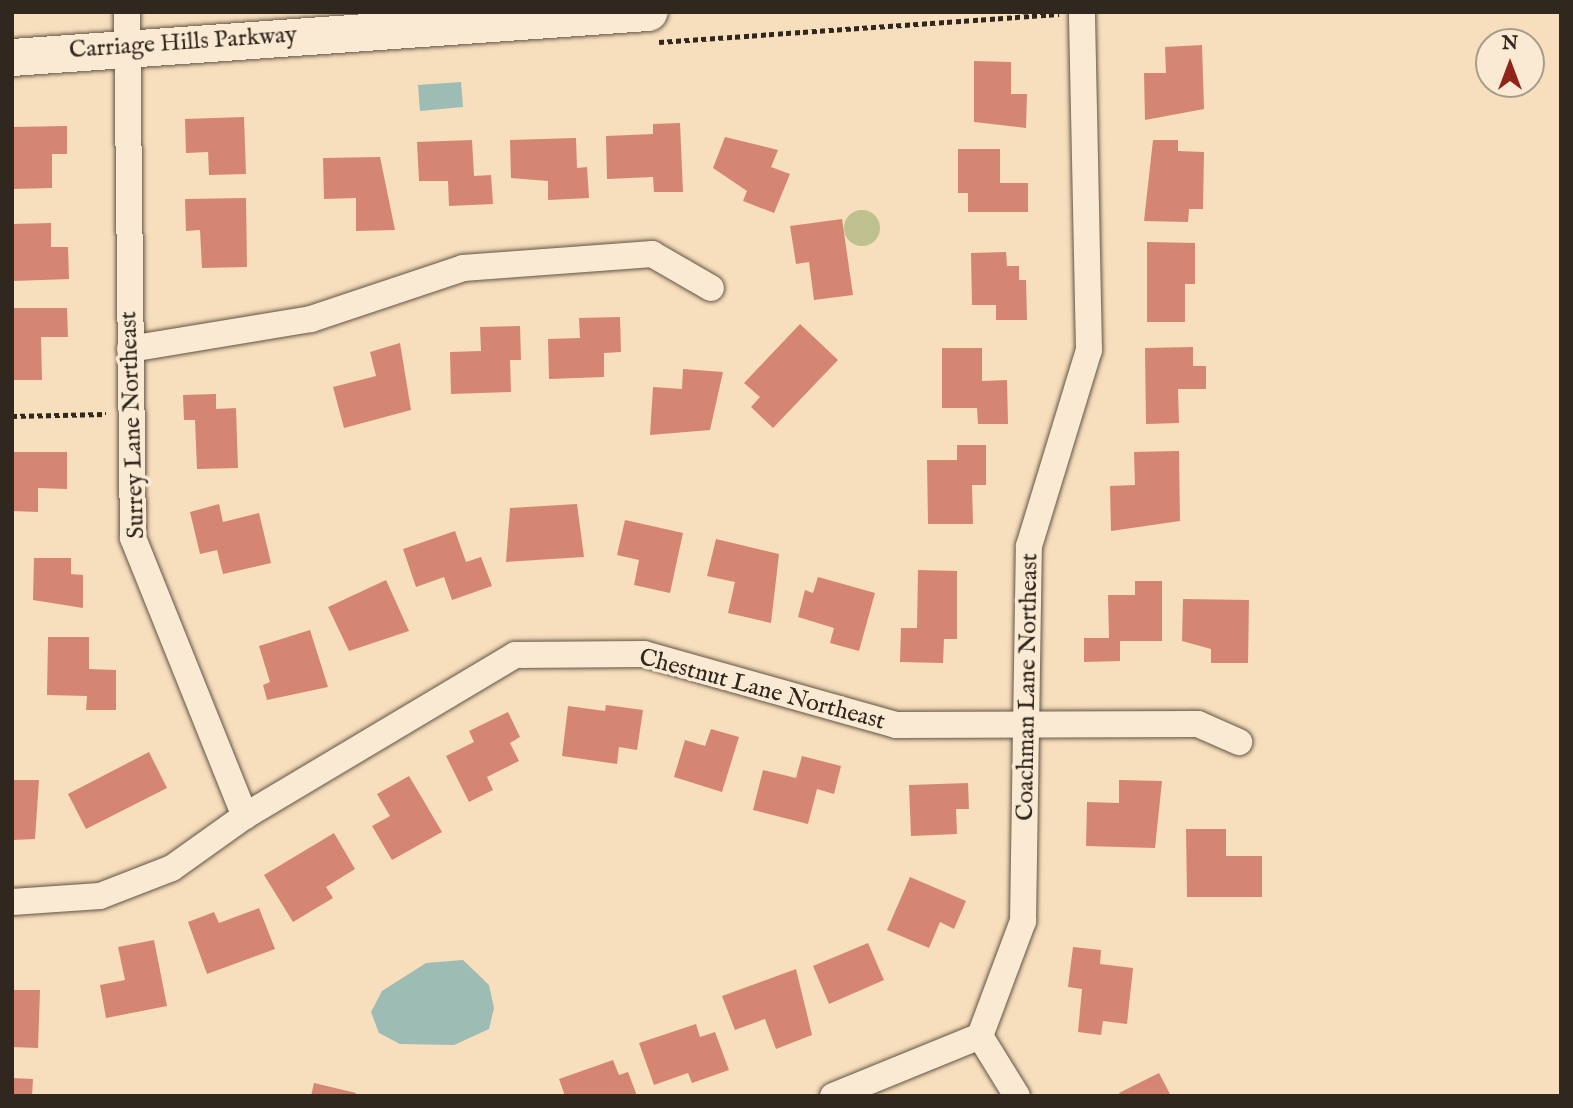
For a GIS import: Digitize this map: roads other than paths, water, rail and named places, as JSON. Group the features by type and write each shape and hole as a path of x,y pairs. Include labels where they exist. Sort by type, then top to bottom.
{"street":[{"name":"Carriage Hills Parkway","path":"12,57 127,29 648,12"},
{"name":"Coachman Lane Northeast","path":"981,1036 1023,921 1030,722 1029,546 1089,350 1082,12"},
{"name":"Surrey Lane Northeast","path":"127,29 133,538 245,816"},
{"path":"130,349 311,319 463,268 652,254 711,288"},
{"name":"Chestnut Lane Northeast","path":"12,902 100,896 172,868 245,816 515,655 644,654 896,725 1030,722 1198,724 1239,742"},
{"path":"833,1096 981,1036 1017,1096"}],"water":[{"path":"461,82 463,107 420,111 418,85"},
{"path":"463,960 489,985 494,1008 489,1029 454,1045 400,1044 379,1033 371,1012 382,991 426,963"}]}
